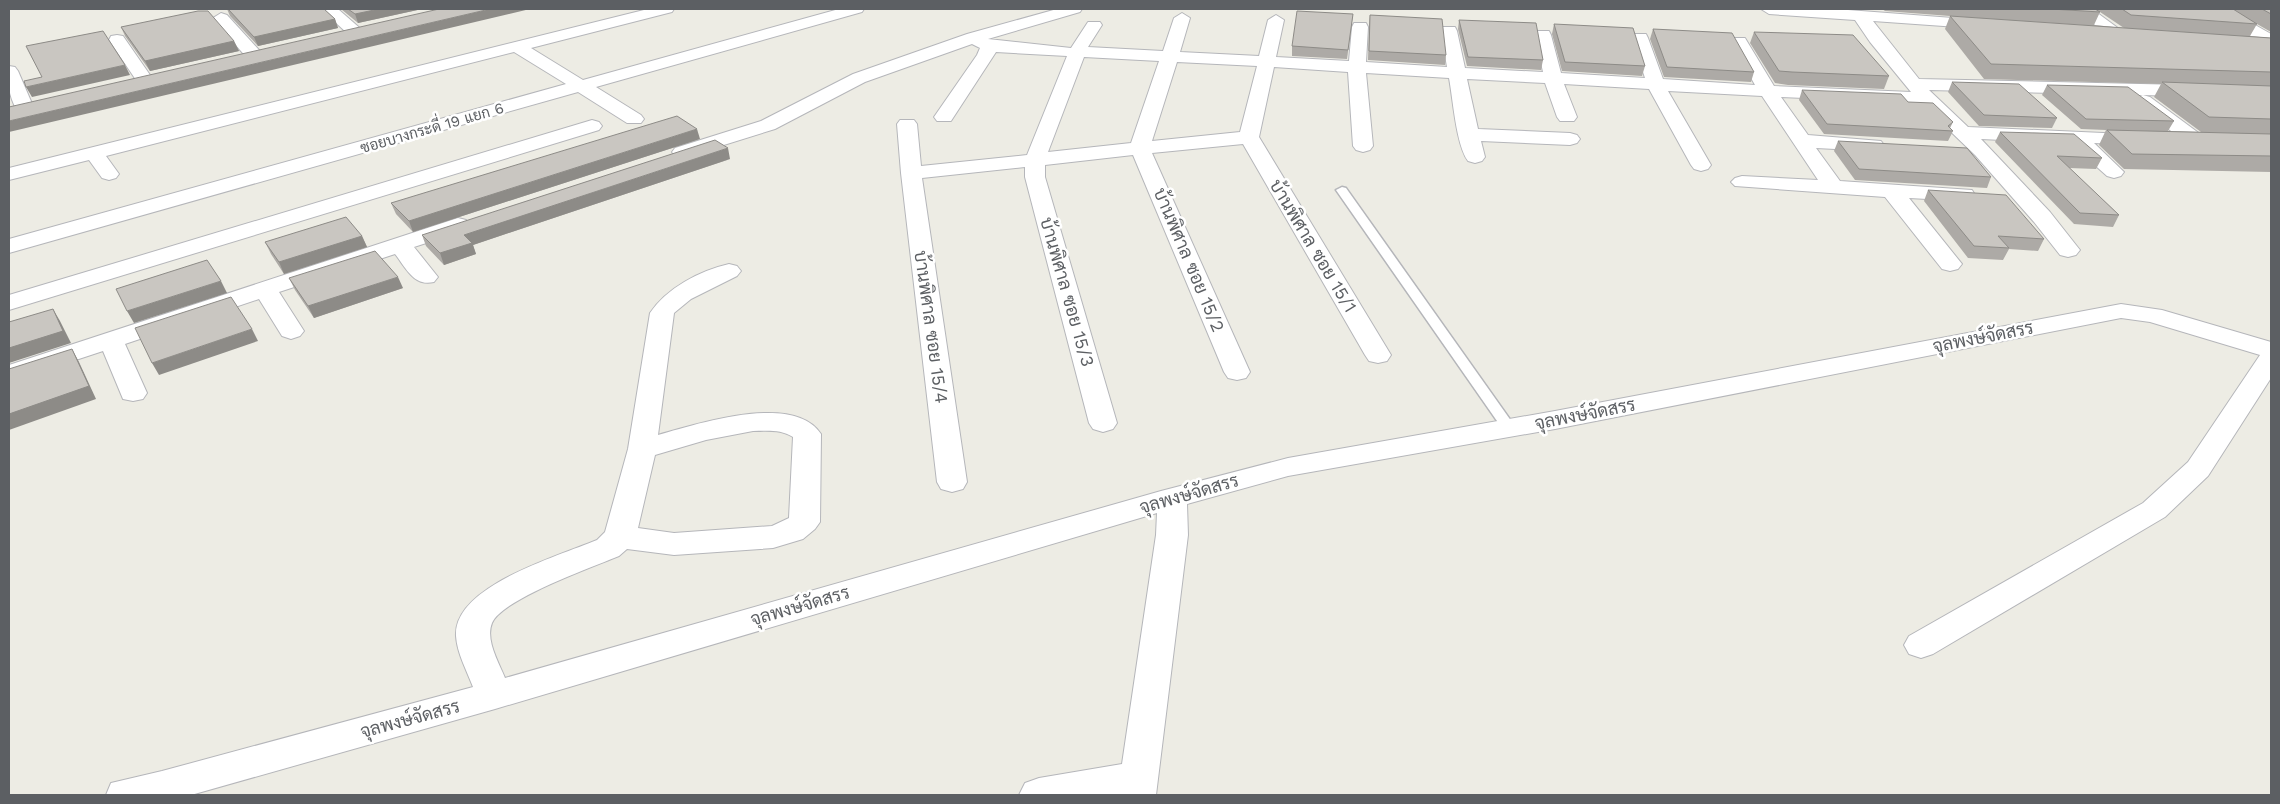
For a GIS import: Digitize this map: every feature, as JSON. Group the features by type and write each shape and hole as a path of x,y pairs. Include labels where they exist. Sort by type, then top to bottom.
{"street":[{"path":"329,9 354,30"},
{"path":"9,174 666,9"},
{"name":"ซอยบางกระดี่ 19 แยก 6","path":"9,246 856,9"},
{"path":"665,158 768,125 842,84 981,42 1074,9"},
{"path":"1769,9 2004,26"},
{"path":"1949,9 1966,23"},
{"path":"2082,9 2118,34"},
{"path":"2216,9 2271,41"},
{"path":"1861,16 1883,46 1921,91 1982,150 2068,250"},
{"path":"221,18 253,54"},
{"path":"1140,148 1182,18"},
{"path":"911,173 1248,137 1276,20"},
{"path":"1035,159 1071,52 1094,25"},
{"path":"336,35 372,26"},
{"path":"1360,27 1357,67 1363,146"},
{"path":"1449,31 1459,74 1468,135 1475,157"},
{"path":"2090,32 2137,35"},
{"path":"1543,35 1553,80 1567,117"},
{"path":"1640,38 1656,85 1701,165"},
{"path":"117,40 144,79"},
{"path":"981,42 1071,52 1265,61 1553,80 1768,91 1921,91 2021,88 2271,92"},
{"path":"944,117 986,55 981,42"},
{"path":"1739,42 1768,91 1833,187"},
{"path":"2243,44 2271,46"},
{"path":"518,47 634,119"},
{"path":"235,58 272,50"},
{"path":"9,71 17,108 43,102"},
{"path":"125,83 162,75"},
{"path":"2021,88 2114,172"},
{"path":"2128,89 2193,138"},
{"name":"บ้านพิศาล ซอย 15/4","path":"907,124 911,173 952,482"},
{"path":"9,303 592,126"},
{"path":"1965,132 2076,138 2193,138 2214,140"},
{"path":"1468,135 1570,139"},
{"name":"บ้านพิศาล ซอย 15/1","path":"1248,137 1378,355"},
{"path":"1802,142 1897,146"},
{"name":"บ้านพิศาล ซอย 15/2","path":"1140,148 1237,372"},
{"path":"1954,149 1982,150"},
{"path":"94,153 109,174"},
{"name":"บ้านพิศาล ซอย 15/3","path":"1035,159 1034,177 1103,423"},
{"path":"1742,182 2026,199"},
{"path":"1891,190 1950,264"},
{"path":"9,374 475,219"},
{"path":"399,244 426,277"},
{"path":"494,695 473,636 480,612 492,600 505,592 608,548 620,537 642,448 662,313 665,308 684,294 729,272"},
{"path":"265,289 291,331"},
{"name":"จุลพงษ์จัดสรร","path":"124,795 162,787 494,695 1288,466 1509,428 2121,311 2153,314 2271,350"},
{"path":"111,340 132,393"},
{"path":"1921,645 2154,510 2198,469 2271,358"},
{"path":"620,537 674,544 773,537 792,531 804,522 806,434 796,424 775,421 745,422 642,448"},
{"path":"1039,795 1138,786 1172,535 1172,498"}],"lane":[{"path":"1342,190 1509,428"}],"building":[{"path":"228,9 324,9 335,19 254,37"},
{"path":"348,9 379,9 355,14"},
{"path":"439,9 490,9 9,121 9,107"},
{"path":"2051,9 2095,9 2100,12"},
{"path":"2122,9 2233,9 2257,24 2131,15"},
{"path":"2262,9 2271,9 2271,14"},
{"path":"198,11 208,11 234,41 145,61 121,27"},
{"path":"1297,11 1353,14 1348,50 1292,46"},
{"path":"1370,15 1442,19 1446,55 1369,51"},
{"path":"1950,16 2271,38 2271,72 1991,64"},
{"path":"1459,20 1536,23 1543,60 1468,57"},
{"path":"1554,24 1633,28 1645,66 1565,62"},
{"path":"1653,29 1732,33 1754,72 1667,67"},
{"path":"103,31 125,65 26,87 24,81 42,77 26,46"},
{"path":"1754,32 1853,35 1889,76 1779,71"},
{"path":"1952,82 2019,84 2057,118 1984,115"},
{"path":"2162,82 2271,86 2271,119 2209,117"},
{"path":"2047,85 2128,87 2174,121 2086,119"},
{"path":"1802,90 1901,94 1908,102 1933,103 1953,122 1948,126 1953,131 1827,124"},
{"path":"677,116 697,129 409,221 391,203"},
{"path":"2107,130 2271,134 2271,156 2132,154"},
{"path":"2000,132 2074,134 2102,158 2057,156 2119,215 2080,213"},
{"path":"715,140 728,148 464,235 472,243 440,253 422,235"},
{"path":"1838,141 1967,148 1991,177 1859,169"},
{"path":"1928,190 2006,195 2044,239 1998,236 2009,248 1974,246"},
{"path":"346,217 362,236 279,262 265,242"},
{"path":"375,251 398,277 308,306 289,278"},
{"path":"207,260 221,281 127,311 116,289"},
{"path":"231,297 252,329 152,363 135,328"},
{"path":"53,309 63,331 9,348 9,322"},
{"path":"72,349 89,386 9,414 9,369"}]}
